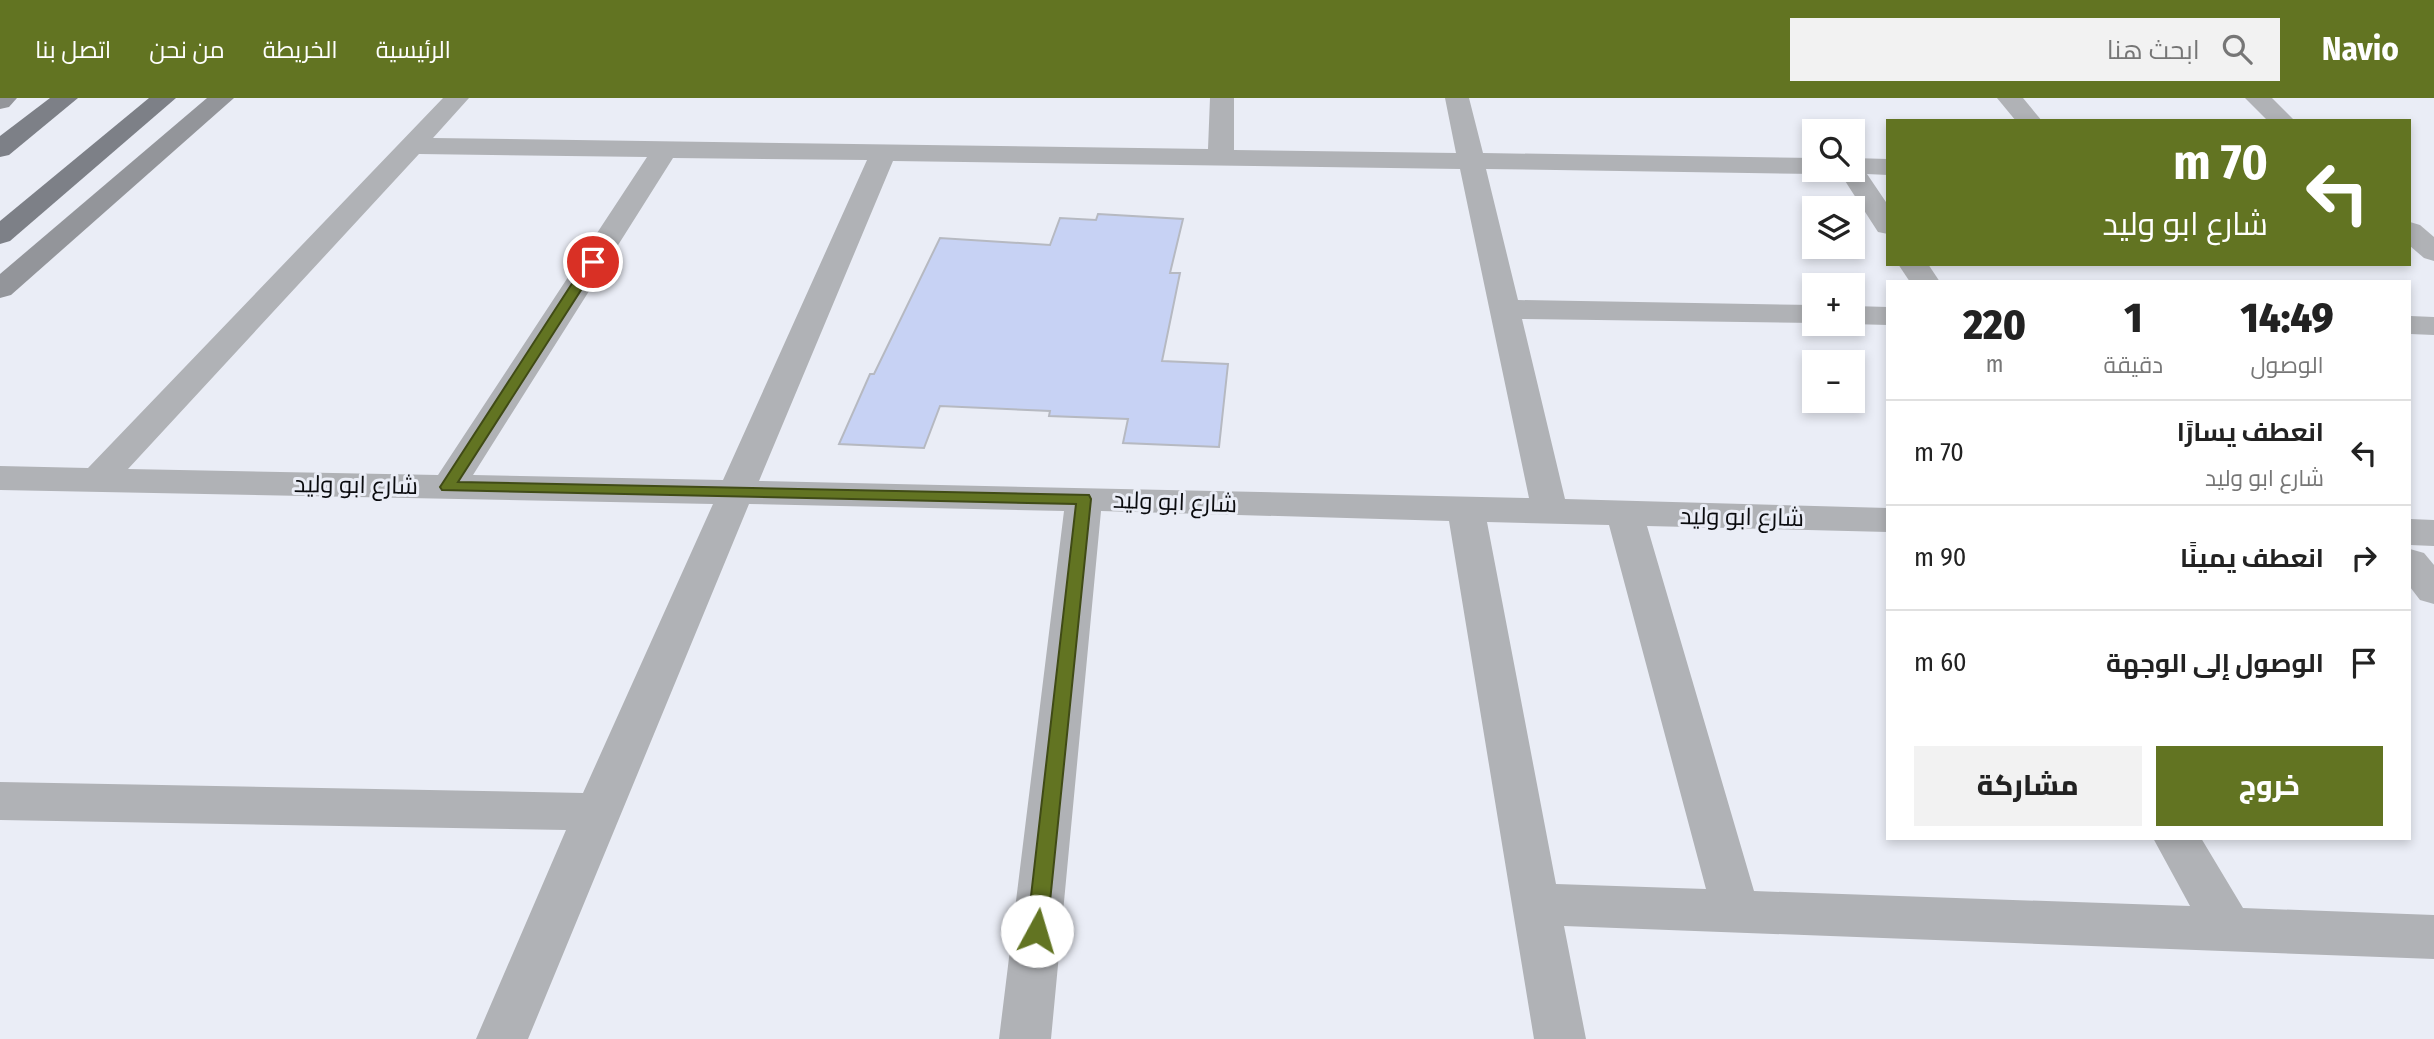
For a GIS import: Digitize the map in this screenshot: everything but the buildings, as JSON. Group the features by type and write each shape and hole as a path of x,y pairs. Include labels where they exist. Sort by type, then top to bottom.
{"main road":[{"path":"0,149 66,98"},
{"path":"0,235 164,98"}],"street":[{"path":"0,102 5,98"},
{"path":"0,289 222,98"},
{"path":"98,479 457,98"},
{"path":"1221,157 1222,98"},
{"path":"1457,98 1550,512"},
{"path":"2009,98 2028,119"},
{"path":"2257,98 2281,119"},
{"path":"411,146 1802,166"},
{"path":"447,487 665,149"},
{"path":"502,1039 597,812 883,153"},
{"path":"1865,168 1886,167"},
{"path":"1861,182 1886,223"},
{"path":"2411,232 2434,252"},
{"path":"1504,309 1802,314"},
{"path":"1865,315 1886,316"},
{"path":"2411,325 2434,326"},
{"name":"شارع ابو وليد","path":"0,478 1084,499 1886,520"},
{"path":"1025,1039 1084,499"},
{"path":"1466,510 1560,1039"},
{"path":"1625,514 1735,911"},
{"path":"2411,532 2434,533"},
{"path":"2411,563 2434,590"},
{"path":"0,801 597,812"},
{"path":"2177,840 2228,930"},
{"path":"1536,904 2434,937"}],"route":[{"path":"593,262 447,487 1084,499 1037,931"}]}
